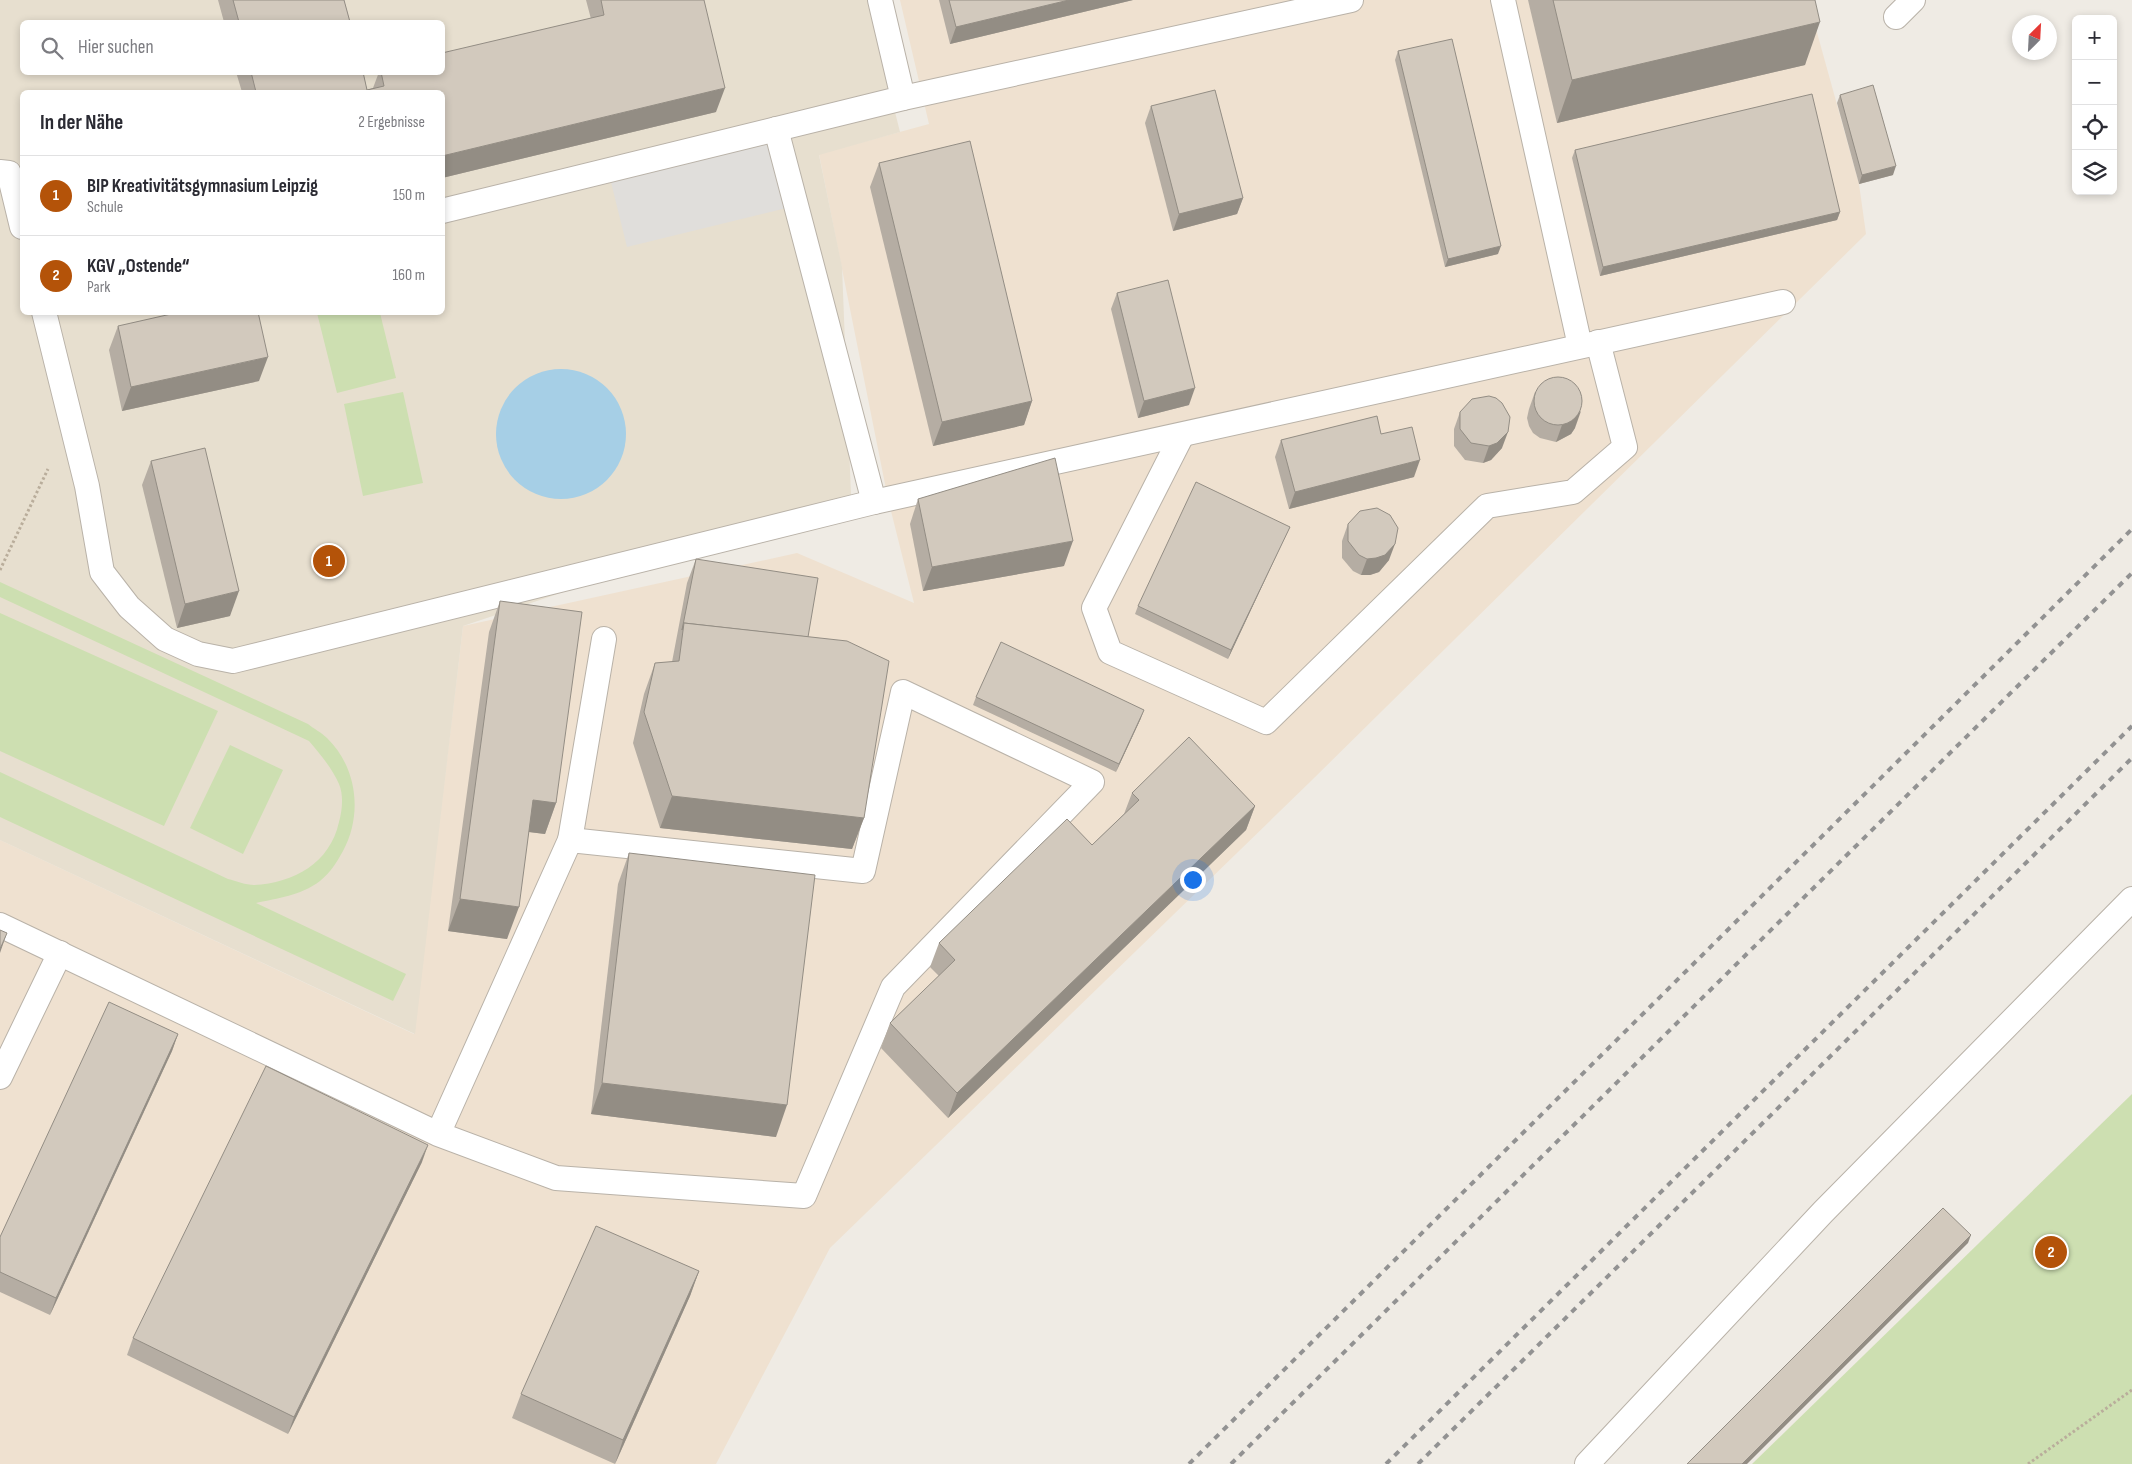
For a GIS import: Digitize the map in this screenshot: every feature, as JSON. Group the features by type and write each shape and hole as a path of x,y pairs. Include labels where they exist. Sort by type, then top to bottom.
{"lane":[{"path":"880,0 903,98"},
{"path":"445,210 903,98 1351,0"},
{"path":"1182,434 1094,608 1110,652 1266,722 1487,506 1573,492 1625,448 1589,344 1503,0"},
{"path":"1896,17 1913,0"},
{"path":"776,129 874,502"},
{"path":"0,172 9,173 20,219"},
{"path":"45,315 86,486 102,572 129,607 164,639 198,654 234,662 874,502 1784,302"},
{"path":"438,1134 570,840 604,638"},
{"path":"0,925 438,1134 556,1178 804,1196 893,987 1092,782 903,692 863,871 570,840"},
{"path":"1588,1464 1823,1212 2132,899"},
{"path":"0,1077 60,954"}],"path":[{"path":"0,570 70,421"},
{"path":"2028,1464 2132,1390"}],"shaded area":[{"path":"0,0 867,0 900,132 819,155 842,267 851,495 463,626 415,1034 0,840"},
{"path":"900,0 1808,0 1859,184 1866,234 1310,782 830,1248 716,1464 0,1464 0,840 414,1034 463,626 797,553 914,603 888,499 819,154 929,124"},
{"path":"776,129 795,206 627,247 608,170"}],"green space":[{"path":"318,315 380,315 396,378 337,393"},
{"path":"403,392 423,483 363,496 344,404"},
{"path":"0,582 308,724 327,738 345,763 351,777 354,792 353,822 343,851 327,874 312,886 281,898 256,903 406,974 393,1001 0,817 0,772 228,879 254,885 283,880 296,875 319,859 328,849 334,836 340,818 342,793 326,761 309,741 0,597"},
{"path":"0,613 218,711 164,826 0,751"},
{"path":"230,745 283,770 243,854 190,828"},
{"path":"2132,1094 2132,1464 1752,1464"}],"water":[{"path":"561,369 586,373 607,388 622,409 626,434 622,459 607,480 586,495 561,499 536,495 515,480 500,459 496,434 500,409 515,388 536,373"}],"building":[{"path":"233,0 344,0 349,20 238,20"},
{"path":"601,0 704,0 725,88 445,155 445,90 367,90 384,86 382,75 445,75 445,52 604,15"},
{"path":"949,0 1069,0 956,27"},
{"path":"1553,0 1815,0 1820,22 1572,80"},
{"path":"1452,39 1501,246 1448,259 1398,51"},
{"path":"252,75 364,75 367,90 256,90"},
{"path":"1873,85 1896,166 1862,175 1840,95"},
{"path":"1215,90 1243,198 1179,214 1151,106"},
{"path":"1812,94 1840,212 1603,267 1575,150"},
{"path":"970,141 1032,401 942,422 879,163"},
{"path":"1168,280 1195,388 1144,401 1117,293"},
{"path":"167,315 259,315 268,357 131,387 118,326"},
{"path":"1558,377 1567,379 1575,384 1580,392 1582,401 1580,410 1575,418 1567,423 1558,425 1549,423 1541,418 1536,410 1534,401 1536,392 1541,384 1549,379"},
{"path":"1489,396 1496,398 1502,403 1510,417 1508,432 1497,443 1489,446 1471,443 1460,429 1460,412 1472,399"},
{"path":"1377,416 1381,434 1412,427 1420,460 1295,492 1281,440"},
{"path":"205,448 239,591 185,604 151,461"},
{"path":"1055,458 1073,541 932,567 918,499"},
{"path":"1196,482 1290,527 1231,650 1138,606"},
{"path":"1377,508 1390,515 1398,528 1395,544 1385,555 1367,559 1359,555 1348,541 1348,524 1360,511"},
{"path":"696,559 818,578 808,637 684,623 682,630"},
{"path":"500,601 582,612 556,803 533,800 519,907 460,899"},
{"path":"684,623 847,641 889,661 864,818 672,796 644,712 655,663 679,661"},
{"path":"1001,642 1144,710 1119,764 976,697"},
{"path":"1189,737 1255,806 957,1093 890,1023 955,960 939,943 1067,819 1092,845 1139,800 1132,793"},
{"path":"629,853 815,875 787,1105 602,1083"},
{"path":"0,930 7,933 0,949"},
{"path":"109,1002 178,1034 56,1298 0,1272 0,1237"},
{"path":"266,1066 428,1145 294,1417 133,1338"},
{"path":"1943,1208 1971,1235 1742,1464 1687,1464"},
{"path":"596,1226 699,1271 623,1440 521,1394"}],"railway":[{"path":"1189,1464 2132,529"},
{"path":"1231,1464 2132,573"},
{"path":"1386,1464 2132,726"},
{"path":"1418,1464 2132,758"}],"place":[{"name":"BIP Kreativitätsgymnasium Leipzig","path":"329,561"},
{"name":"KGV „Ostende“","path":"2051,1252"}]}
